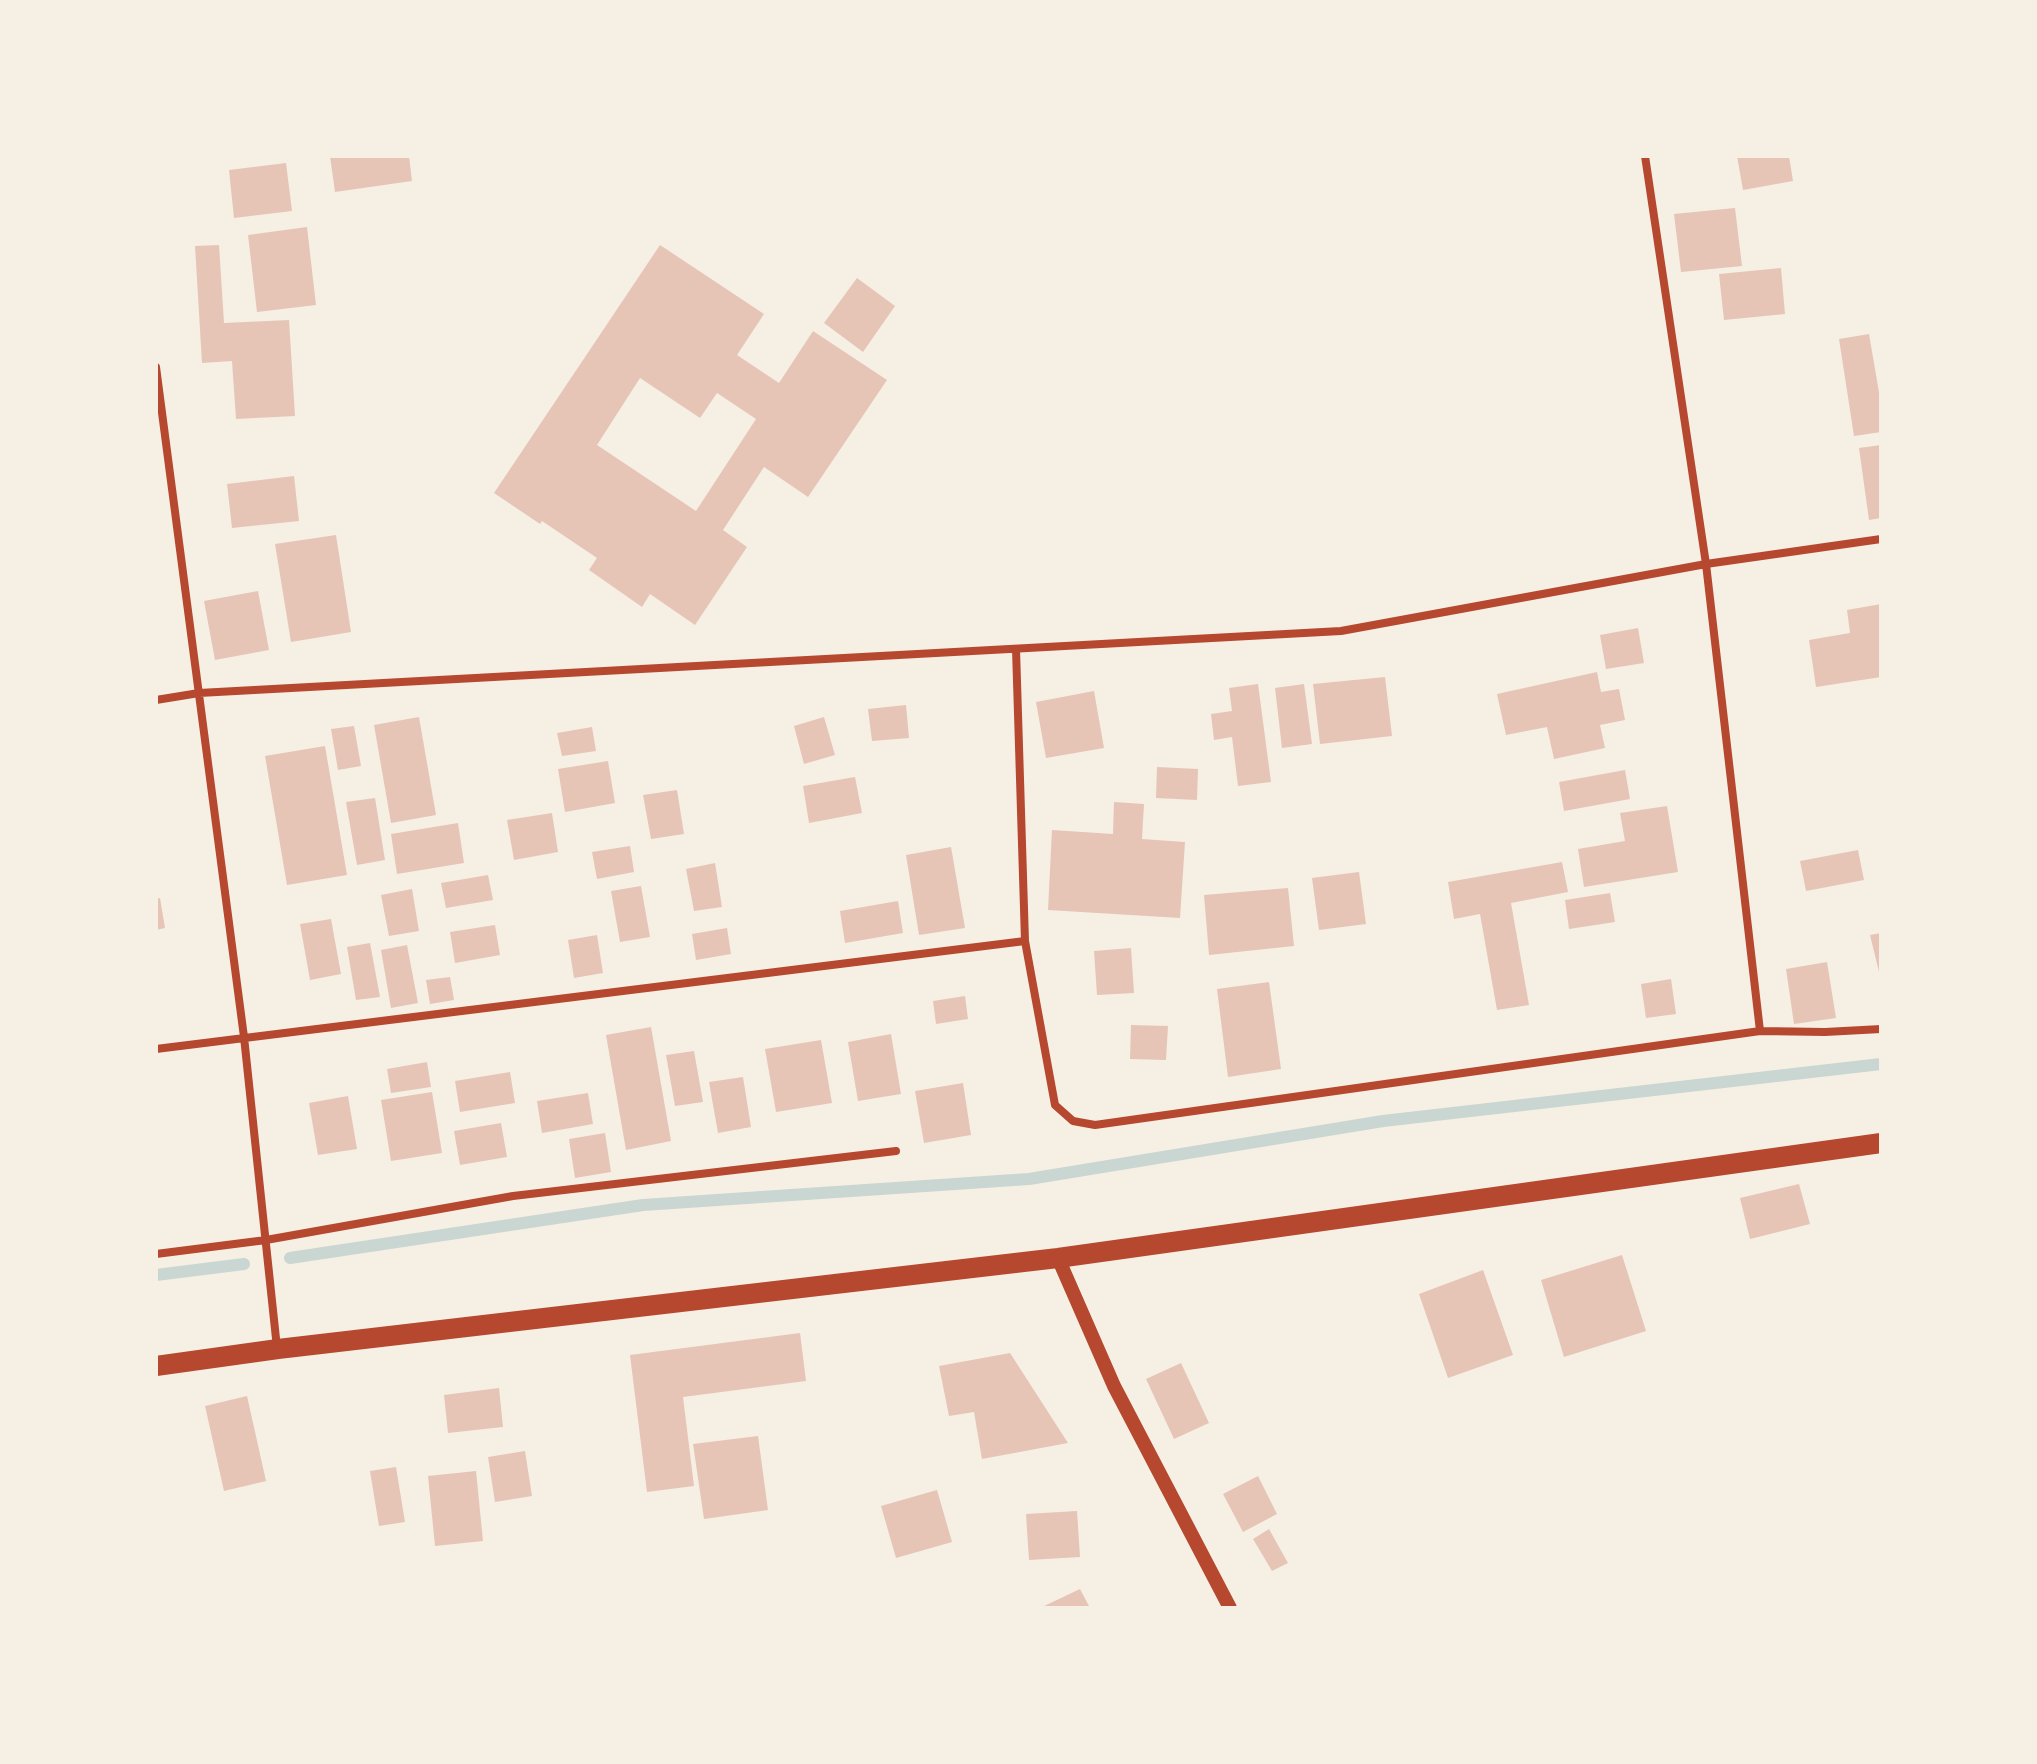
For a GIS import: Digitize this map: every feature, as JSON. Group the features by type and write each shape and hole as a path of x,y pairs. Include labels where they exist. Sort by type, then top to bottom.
{"main road":[{"path":"156,1366 1058,1258 1881,1143"}],"street":[{"path":"1645,156 1706,564 1760,1031"},
{"path":"156,367 244,1037 278,1349"},
{"path":"156,700 199,693 1341,631 1706,564 1881,539"},
{"path":"1016,649 1025,941 1055,1105 1073,1121 1095,1125 1760,1031 1881,1029"},
{"path":"156,1049 1025,941"},
{"path":"156,1254 266,1240 513,1196 896,1151"},
{"path":"1058,1258 1114,1386 1230,1608"}],"building":[{"path":"330,156 409,156 412,181 335,192"},
{"path":"1737,156 1789,156 1793,181 1743,190"},
{"path":"286,163 292,211 234,218 229,170"},
{"path":"1735,208 1742,266 1681,272 1674,214"},
{"path":"307,227 316,305 257,312 248,235"},
{"path":"219,245 224,323 289,320 295,416 236,419 232,361 202,363 195,246"},
{"path":"660,245 764,314 737,355 779,383 813,331 887,380 808,497 764,467 723,530 747,547 695,625 650,594 642,607 589,570 597,558 494,493","holes":["640,378 700,418 717,393 756,419 696,511 597,445"]},
{"path":"1781,268 1785,314 1724,320 1719,274"},
{"path":"857,278 895,306 863,352 824,323"},
{"path":"1869,334 1881,404 1881,432 1854,436 1839,339"},
{"path":"1881,445 1881,518 1869,520 1859,448"},
{"path":"294,476 299,521 232,528 227,484"},
{"path":"336,535 351,632 291,642 275,544"},
{"path":"258,591 269,650 215,660 204,601"},
{"path":"1881,604 1881,677 1816,687 1809,640 1850,633 1847,610"},
{"path":"1638,628 1644,663 1606,669 1600,635"},
{"path":"1597,672 1601,692 1619,689 1625,720 1600,725 1605,748 1554,759 1547,727 1506,735 1497,694"},
{"path":"1385,677 1392,736 1320,744 1313,684"},
{"path":"1258,684 1271,782 1238,786 1232,737 1214,740 1211,714 1232,711 1229,688"},
{"path":"1304,684 1312,744 1282,748 1275,688"},
{"path":"1094,691 1104,748 1046,758 1036,702"},
{"path":"906,705 909,738 872,741 868,709"},
{"path":"419,717 436,815 391,823 374,725"},
{"path":"824,717 835,755 804,764 794,726"},
{"path":"354,726 361,766 338,770 331,729"},
{"path":"592,727 596,751 562,756 557,733"},
{"path":"325,746 347,875 287,885 265,756"},
{"path":"608,761 615,803 565,812 558,769"},
{"path":"1157,767 1198,769 1197,800 1156,798"},
{"path":"1625,770 1630,799 1564,811 1559,782"},
{"path":"855,777 862,813 809,823 803,786"},
{"path":"677,790 684,834 651,839 643,795"},
{"path":"375,798 385,860 357,865 346,802"},
{"path":"1114,802 1144,804 1142,839 1185,842 1180,918 1048,910 1052,830 1113,834"},
{"path":"1667,806 1678,872 1584,887 1578,849 1625,841 1620,813"},
{"path":"552,813 558,852 514,860 507,820"},
{"path":"458,823 464,863 397,874 391,834"},
{"path":"630,846 634,872 597,879 592,852"},
{"path":"951,847 965,928 919,935 906,855"},
{"path":"1858,850 1864,880 1806,891 1800,861"},
{"path":"1562,862 1568,892 1511,903 1529,1005 1497,1010 1480,914 1454,919 1448,882"},
{"path":"715,863 722,907 694,911 686,869"},
{"path":"1359,872 1366,924 1319,930 1312,878"},
{"path":"488,875 493,900 446,908 441,883"},
{"path":"641,886 650,937 620,942 611,891"},
{"path":"1288,888 1294,946 1209,955 1204,895"},
{"path":"412,889 419,931 389,936 381,895"},
{"path":"1610,893 1615,922 1569,929 1565,900"},
{"path":"160,898 165,928 156,930 156,899"},
{"path":"898,901 903,933 845,943 840,911"},
{"path":"331,919 341,974 310,980 300,924"},
{"path":"495,925 500,955 455,963 450,932"},
{"path":"727,928 731,954 696,960 692,934"},
{"path":"1881,933 1881,976 1880,976 1870,935"},
{"path":"597,935 603,973 574,978 568,940"},
{"path":"370,943 380,997 356,1000 347,947"},
{"path":"407,945 418,1003 391,1008 381,950"},
{"path":"1131,948 1134,993 1097,995 1094,951"},
{"path":"1827,962 1836,1018 1794,1024 1786,969"},
{"path":"450,977 454,1000 430,1004 426,980"},
{"path":"1671,979 1676,1014 1646,1018 1641,984"},
{"path":"1269,982 1281,1069 1228,1077 1217,989"},
{"path":"965,996 968,1019 936,1024 933,1001"},
{"path":"1131,1025 1168,1026 1166,1060 1130,1059"},
{"path":"651,1027 671,1141 626,1150 606,1035"},
{"path":"891,1034 901,1094 858,1101 848,1042"},
{"path":"821,1040 832,1103 776,1112 765,1049"},
{"path":"694,1051 703,1102 675,1106 666,1055"},
{"path":"427,1062 431,1087 391,1093 387,1069"},
{"path":"510,1072 515,1103 460,1112 455,1081"},
{"path":"743,1077 751,1127 718,1133 709,1082"},
{"path":"963,1083 971,1135 924,1143 915,1091"},
{"path":"432,1092 442,1153 391,1161 381,1100"},
{"path":"588,1093 593,1124 542,1133 537,1101"},
{"path":"348,1096 357,1149 318,1155 309,1103"},
{"path":"501,1123 507,1157 460,1165 454,1131"},
{"path":"605,1133 611,1172 575,1178 569,1139"},
{"path":"1799,1184 1810,1224 1750,1239 1740,1198"},
{"path":"1622,1255 1646,1331 1564,1357 1541,1280"},
{"path":"1483,1270 1513,1355 1448,1378 1419,1294"},
{"path":"800,1333 806,1381 683,1397 694,1486 647,1492 630,1355"},
{"path":"1010,1353 1068,1443 982,1459 974,1412 949,1416 939,1366"},
{"path":"1181,1363 1209,1423 1174,1439 1146,1379"},
{"path":"499,1388 503,1427 448,1433 444,1395"},
{"path":"247,1396 266,1481 224,1491 205,1406"},
{"path":"758,1436 768,1510 704,1519 693,1444"},
{"path":"525,1451 532,1496 495,1502 488,1457"},
{"path":"396,1467 405,1522 379,1526 370,1471"},
{"path":"476,1471 483,1541 435,1546 428,1476"},
{"path":"1258,1476 1277,1514 1243,1532 1223,1494"},
{"path":"937,1490 952,1542 896,1558 881,1506"},
{"path":"1077,1511 1080,1557 1029,1560 1026,1514"},
{"path":"1269,1529 1288,1563 1272,1571 1253,1539"},
{"path":"1080,1589 1090,1608 1040,1608"}],"waterway":[{"path":"290,1258 643,1205 1029,1179 1383,1121 1881,1064"},
{"path":"156,1275 244,1264"}]}
